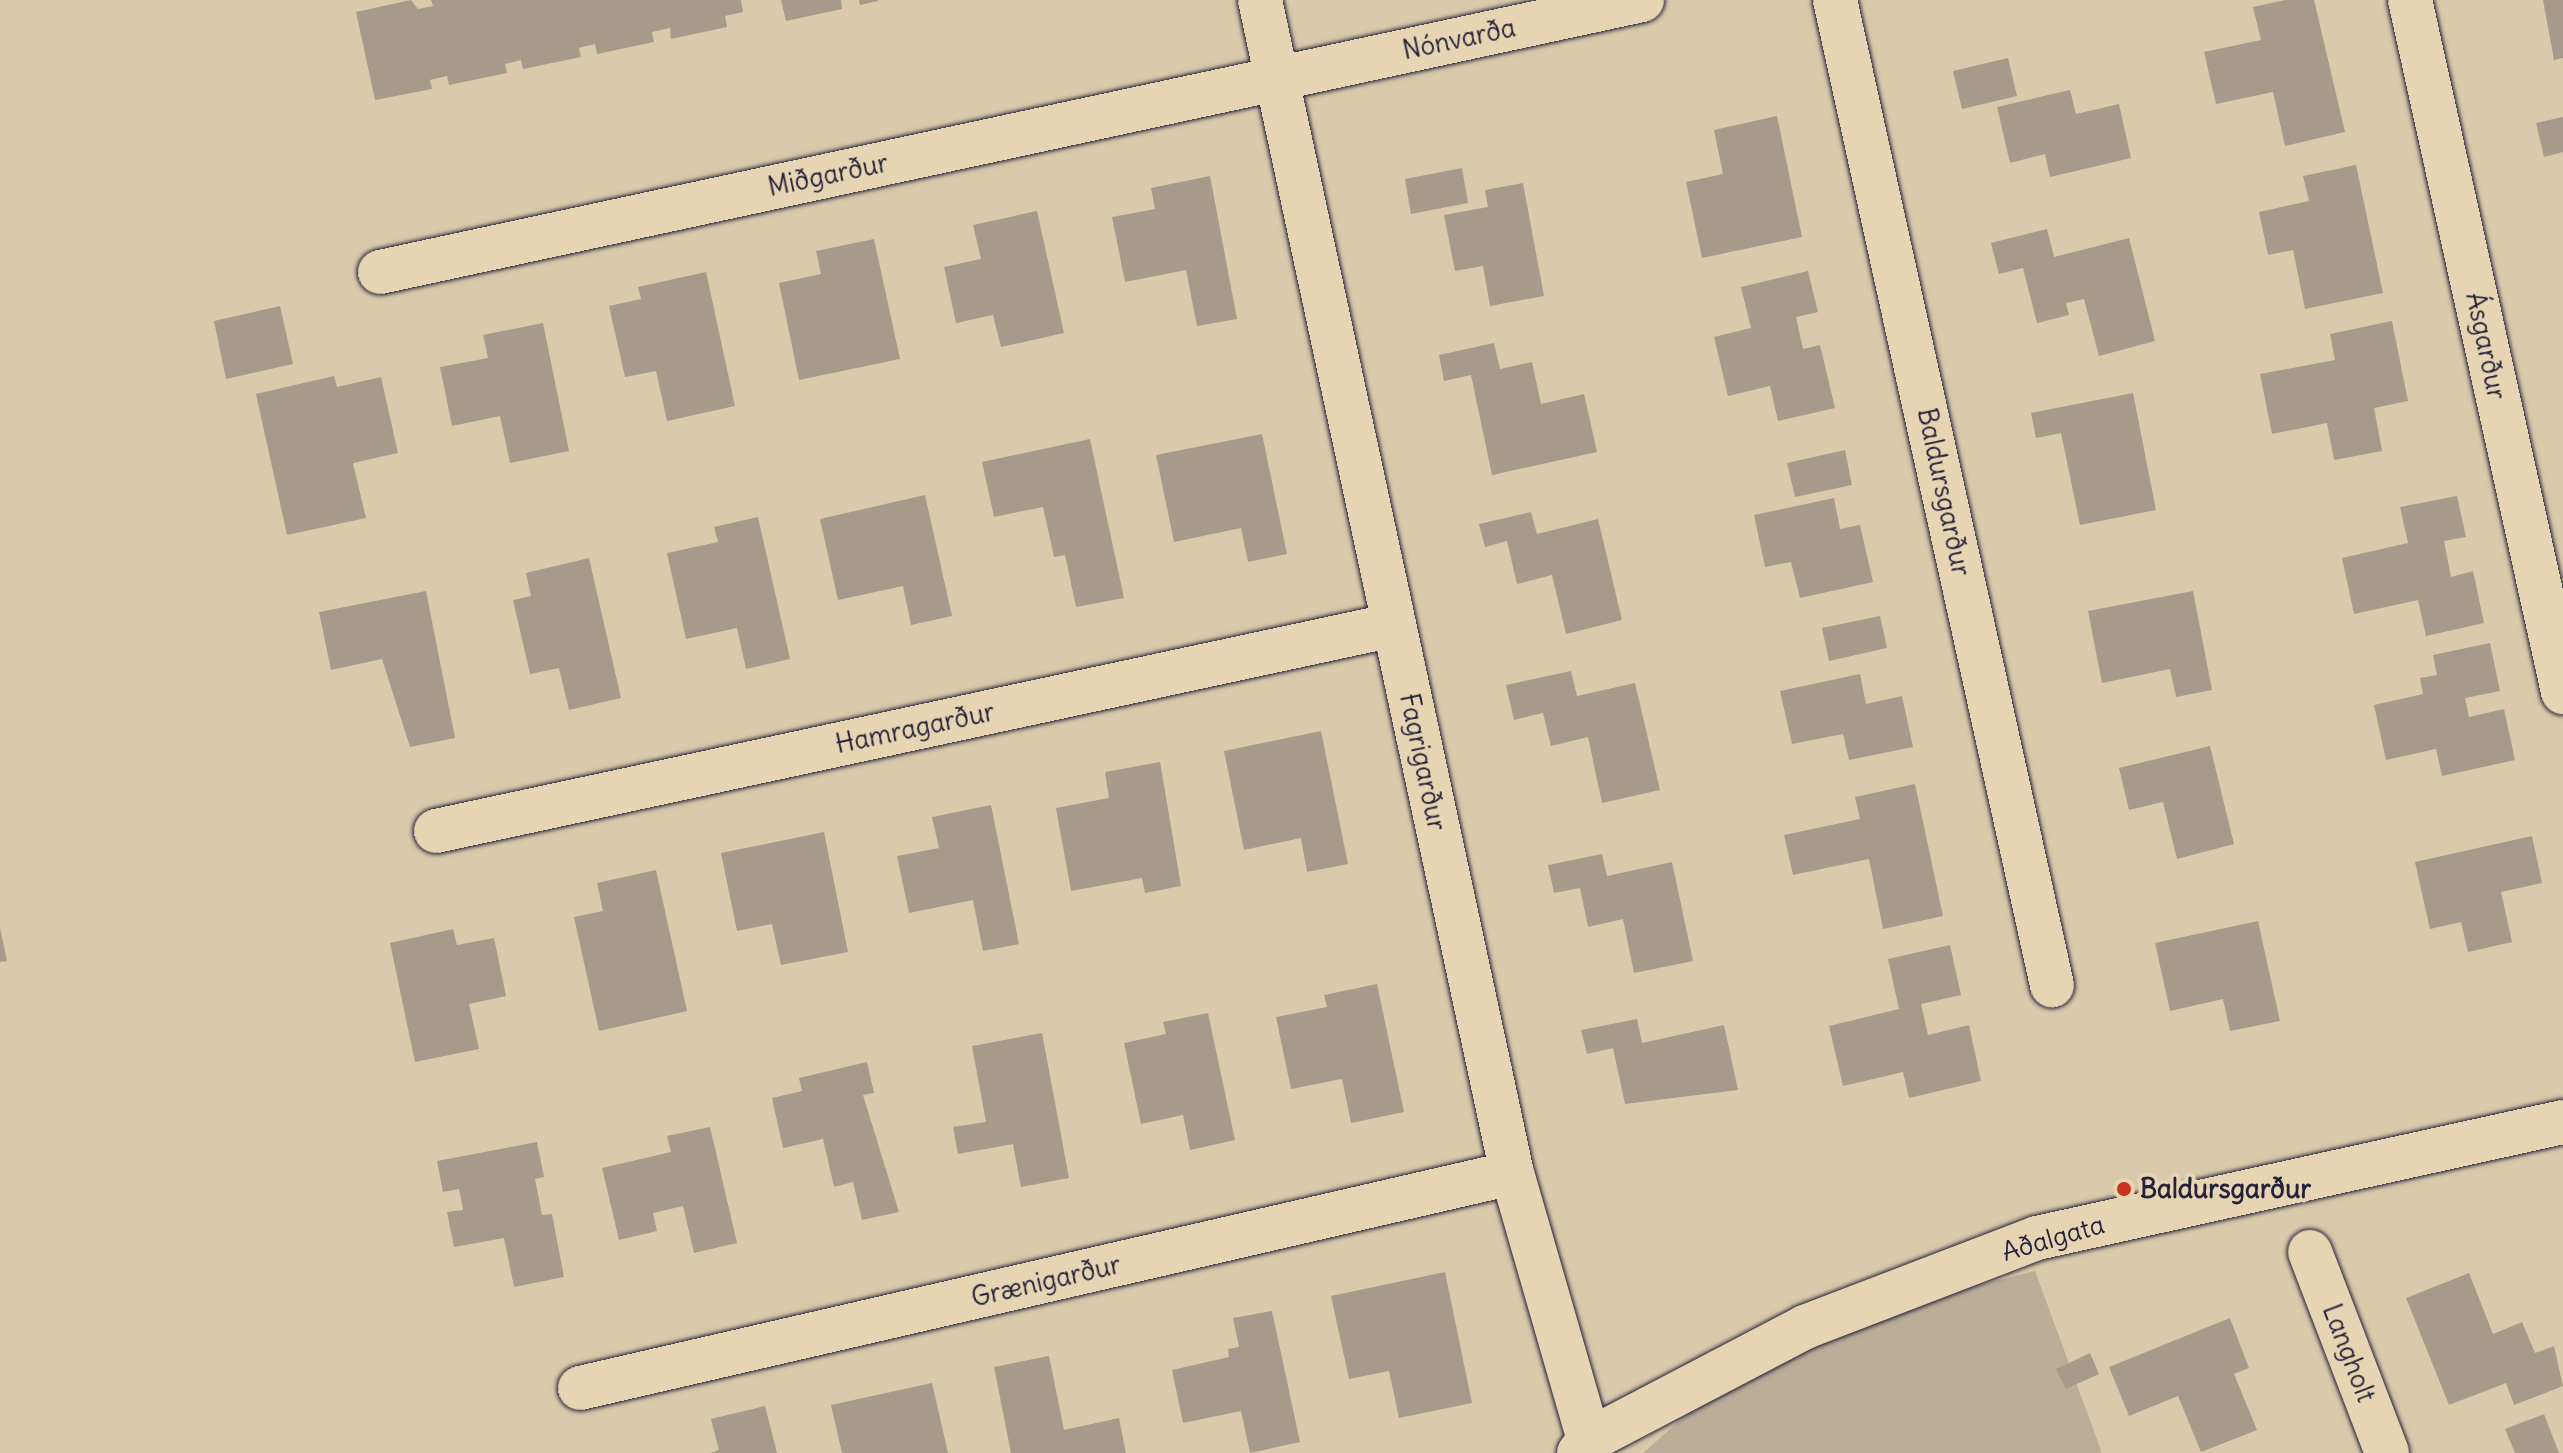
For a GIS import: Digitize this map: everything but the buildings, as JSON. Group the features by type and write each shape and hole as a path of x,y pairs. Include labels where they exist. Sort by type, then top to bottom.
{"street":[{"name":"Fagrigarður","path":"1260,0 1512,1173 1584,1446"},
{"name":"Nónvarða","path":"1277,79 1642,0"},
{"name":"Baldursgarður","path":"1835,0 2052,985"},
{"name":"Ásgarður","path":"2410,0 2563,692"},
{"name":"Miðgarður","path":"380,272 1277,79"},
{"name":"Hamragarður","path":"436,831 1394,625"},
{"name":"Aðalgata","path":"1584,1446 1805,1327 2037,1238 2563,1122"},
{"name":"Grænigarður","path":"580,1388 1512,1173"},
{"name":"Langholt","path":"2310,1252 2387,1453"}],"shaded area":[{"path":"2035,1271 2102,1453 1643,1453 1696,1406 1868,1313"}],"place":[{"name":"Baldursgarður","path":"2124,1189"}]}
